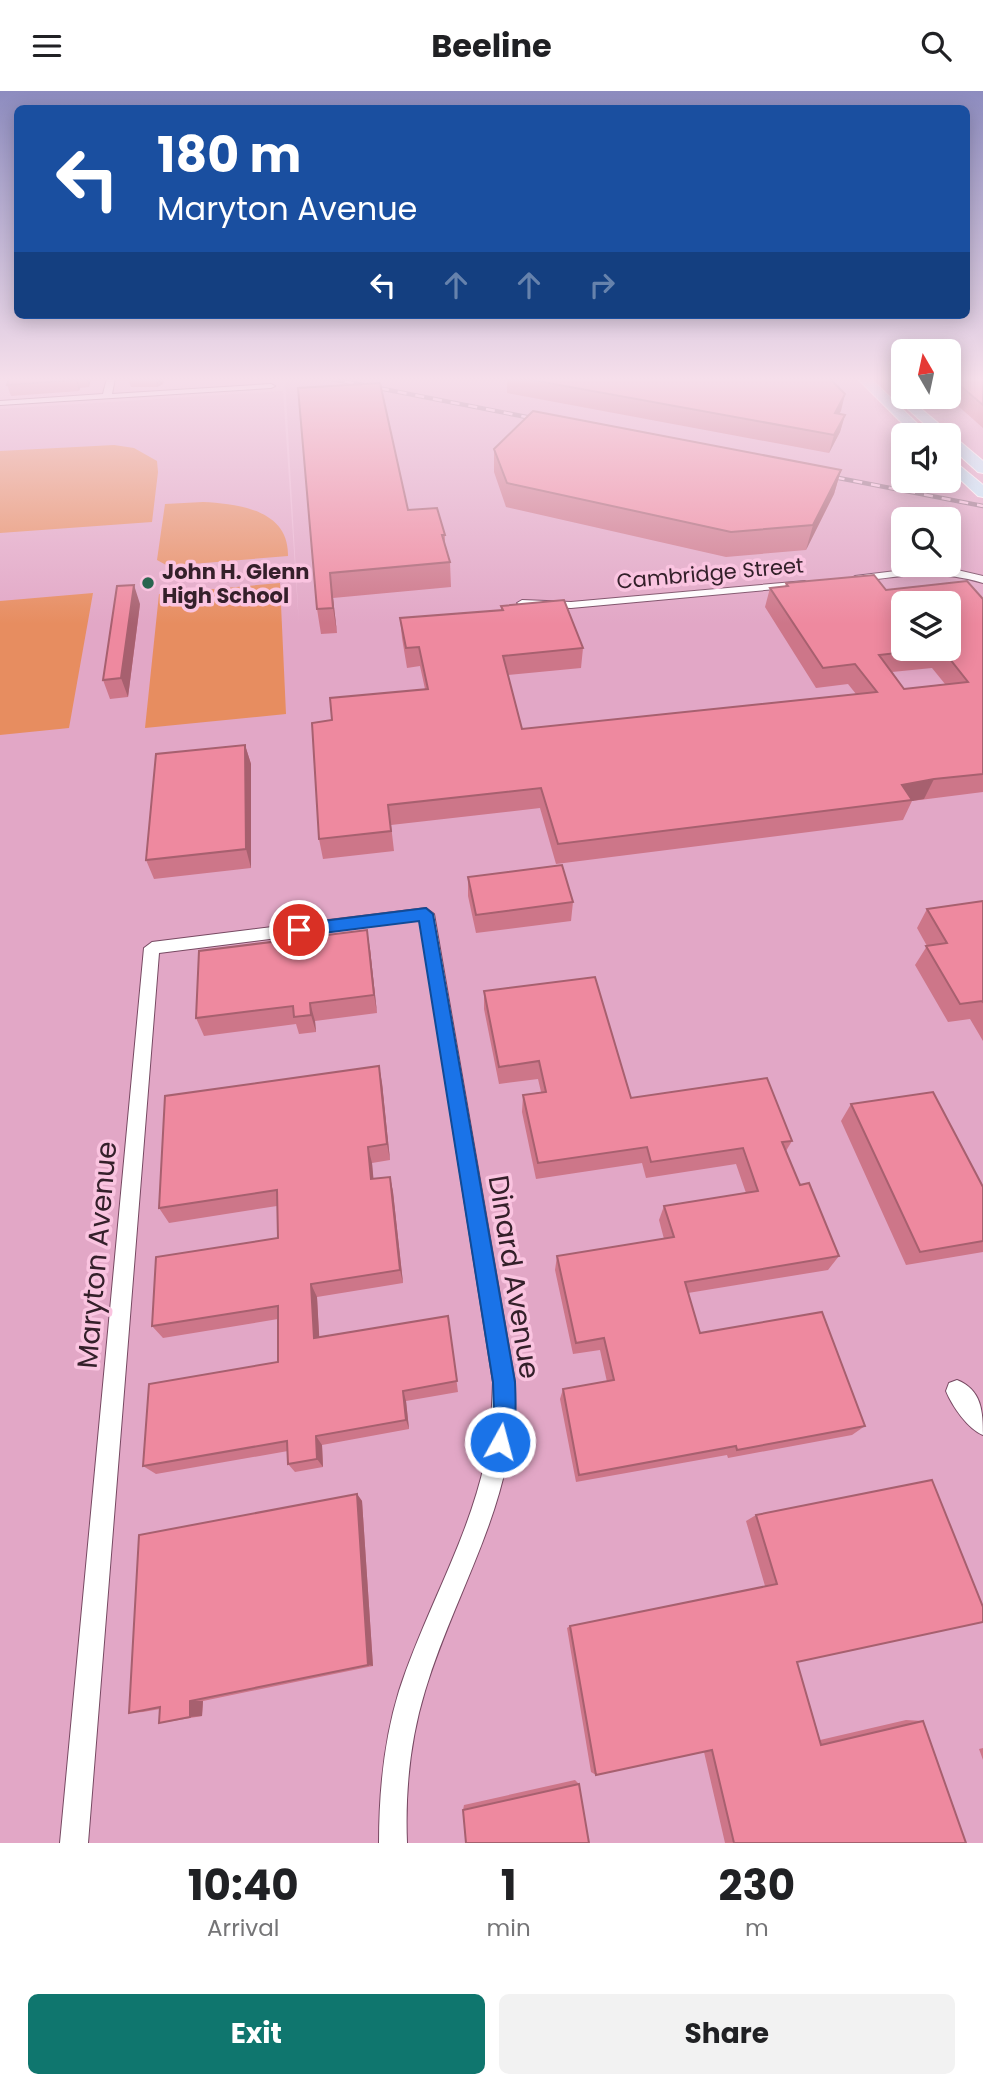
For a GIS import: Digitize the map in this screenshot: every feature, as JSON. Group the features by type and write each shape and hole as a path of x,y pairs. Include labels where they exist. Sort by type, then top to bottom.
{"main road":[{"path":"961,472 983,493"}],"street":[{"path":"847,580 947,570 971,574 983,580"},
{"name":"Cambridge Street","path":"522,603 571,605 821,582"},
{"name":"Maryton Avenue","path":"74,1843 152,948 426,914"},
{"name":"Dinard Avenue","path":"393,1843 393,1795 412,1690 475,1532 496,1469 505,1412 504,1382 426,914"},
{"path":"957,1391 983,1424"}],"shaded area":[{"path":"0,460 288,460 299,625 290,460 891,460 891,493 961,493 961,460 983,460 983,1843 0,1843"},
{"path":"0,460 157,461 152,522 0,533"},
{"path":"203,502 246,508 271,519 280,528 286,541 288,556 168,566 157,560 165,504"},
{"path":"280,583 286,714 145,728 159,594"},
{"path":"93,593 69,728 0,735 0,601"}],"building":[{"path":"304,460 397,460 408,510 437,508 450,562 330,573 333,608 317,609"},
{"path":"498,460 788,460 841,470 813,525 731,532 507,483"},
{"path":"874,575 886,590 967,581 983,599 983,774 902,785 912,800 558,844 541,788 388,805 391,831 319,839 312,723 332,720 330,698 428,689 419,647 406,648 400,618 503,610 501,606 564,600 583,648 503,656 522,729 877,692 855,664 823,668 770,588 788,586 786,583"},
{"path":"134,585 121,678 103,680 117,586"},
{"path":"245,745 246,849 146,860 156,754"},
{"path":"562,865 573,902 476,915 468,877"},
{"path":"983,901 983,1002 960,1004 926,946 947,943 927,909"},
{"path":"367,930 374,995 310,1003 311,1015 294,1017 293,1006 196,1018 199,951"},
{"path":"595,977 631,1098 767,1078 792,1141 782,1142 800,1185 809,1183 839,1256 685,1282 700,1333 822,1312 865,1426 579,1475 563,1389 614,1380 604,1338 576,1343 557,1256 674,1237 664,1206 758,1191 743,1148 651,1162 647,1147 538,1163 523,1095 546,1092 539,1061 499,1067 484,991"},
{"path":"379,1066 387,1144 368,1147 371,1179 390,1177 400,1270 311,1284 314,1338 448,1316 457,1381 403,1391 406,1420 316,1436 317,1459 288,1464 287,1441 143,1466 149,1384 278,1362 278,1306 152,1326 156,1257 278,1238 277,1190 159,1208 165,1096"},
{"path":"933,1092 983,1187 983,1241 920,1252 851,1104"},
{"path":"932,1480 983,1607 983,1622 797,1662 821,1745 923,1721 966,1843 734,1843 712,1750 596,1775 570,1626 777,1584 756,1515"},
{"path":"357,1494 368,1665 190,1701 190,1717 159,1723 160,1707 129,1713 139,1535"},
{"path":"579,1784 589,1843 466,1843 463,1810"}],"railway":[{"path":"818,474 983,506"}],"place":[{"name":"John H. Glenn High School","path":"148,583"}],"route":[{"path":"299,930 426,914 504,1382 505,1412 500,1442"}]}
